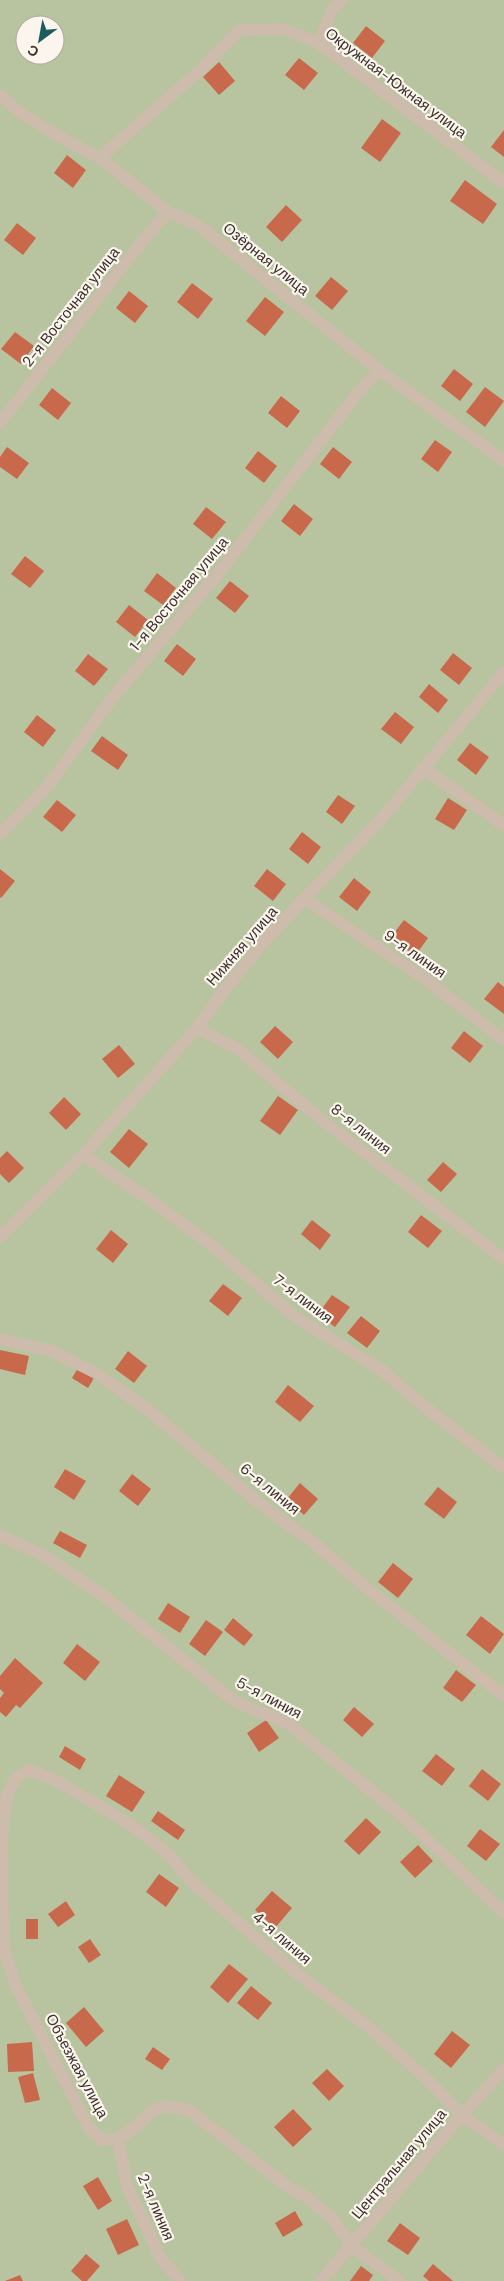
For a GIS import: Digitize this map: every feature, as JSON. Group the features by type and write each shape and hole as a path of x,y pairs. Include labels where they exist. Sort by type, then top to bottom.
{"street":[{"path":"320,43 332,10 341,0"},
{"name":"Окружная-Южная улица","path":"100,158 198,72 240,30 283,29 320,43 504,183"},
{"name":"Озёрная улица","path":"0,95 28,117 65,140 100,158 168,212 198,225 379,370 504,461"},
{"name":"2-я Восточная улица","path":"0,423 141,243 168,212"},
{"name":"1-я Восточная улица","path":"0,834 47,786 114,696 218,574 357,394 379,370"},
{"name":"Нижняя улица","path":"0,1237 83,1155 197,1028 223,992 269,936 384,816 504,672"},
{"path":"423,768 504,825"},
{"name":"9-я линия","path":"305,899 428,981 504,1040"},
{"name":"8-я линия","path":"197,1028 236,1048 322,1120 504,1259"},
{"name":"7-я линия","path":"83,1155 146,1197 209,1243 294,1316 382,1371 504,1468"},
{"name":"6-я линия","path":"0,1339 52,1351 96,1372 147,1409 264,1507 314,1543 363,1585 504,1696"},
{"name":"5-я линия","path":"0,1536 43,1555 105,1597 234,1701 289,1724 406,1819 504,1913"},
{"name":"4-я линия","path":"30,1770 55,1780 98,1805 131,1825 167,1853 193,1883 300,1975 367,2026 426,2078 462,2115 504,2146"},
{"name":"Объезжая улица","path":"30,1770 16,1777 8,1795 2,1835 3,1946 15,1984 89,2128 102,2140 118,2139"},
{"name":"Центральная улица","path":"321,2281 462,2115 504,2069"},
{"path":"118,2139 137,2126 152,2111 166,2106 188,2110 288,2186 305,2196 333,2219 351,2245 399,2281"},
{"name":"2-я линия","path":"118,2139 127,2186 160,2257 180,2281"}],"green space":[{"path":"0,0 504,0 504,2281 0,2281"}],"building":[{"path":"366,26 385,41 372,58 353,43"},
{"path":"299,58 318,73 304,90 285,75"},
{"path":"219,62 235,81 219,95 203,77"},
{"path":"382,119 401,133 380,162 361,148"},
{"path":"504,130 504,157 491,147"},
{"path":"67,155 86,170 73,188 54,173"},
{"path":"465,180 497,204 483,224 450,201"},
{"path":"286,205 302,220 282,242 266,227"},
{"path":"17,223 36,238 23,255 4,240"},
{"path":"331,277 348,291 332,310 315,296"},
{"path":"192,283 213,299 198,319 177,302"},
{"path":"129,291 148,306 135,323 116,308"},
{"path":"265,297 284,312 265,336 246,321"},
{"path":"15,332 34,346 21,364 1,349"},
{"path":"454,369 473,384 460,401 441,386"},
{"path":"485,387 504,401 485,427 466,412"},
{"path":"52,388 71,403 58,420 39,405"},
{"path":"281,396 300,411 287,428 268,413"},
{"path":"435,440 452,452 438,472 421,459"},
{"path":"7,447 29,463 17,479 0,467 0,457"},
{"path":"333,447 352,462 339,479 320,464"},
{"path":"258,451 277,466 264,483 245,468"},
{"path":"294,504 313,519 300,536 281,521"},
{"path":"206,507 226,522 212,539 193,524"},
{"path":"25,556 44,571 30,588 11,574"},
{"path":"157,573 176,588 163,605 144,591"},
{"path":"230,581 249,596 235,613 216,598"},
{"path":"129,605 148,620 135,637 116,622"},
{"path":"177,644 196,659 183,676 164,661"},
{"path":"453,653 472,668 459,685 440,670"},
{"path":"88,654 108,669 94,686 75,671"},
{"path":"429,684 448,700 438,713 419,697"},
{"path":"395,712 414,727 401,744 381,729"},
{"path":"37,715 56,730 43,747 24,732"},
{"path":"102,736 128,755 118,770 91,751"},
{"path":"470,743 489,757 476,775 457,760"},
{"path":"338,795 355,806 342,824 326,812"},
{"path":"448,798 467,810 454,830 435,819"},
{"path":"57,800 76,815 62,832 43,817"},
{"path":"302,832 321,847 308,864 289,849"},
{"path":"0,869 15,881 1,898 0,897"},
{"path":"267,869 286,884 273,901 254,886"},
{"path":"354,878 371,892 357,911 339,897"},
{"path":"404,920 428,938 415,956 391,937"},
{"path":"498,982 504,987 504,1014 484,999"},
{"path":"275,1026 293,1042 278,1059 260,1042"},
{"path":"464,1031 483,1046 470,1063 451,1048"},
{"path":"119,1045 135,1064 118,1078 102,1059"},
{"path":"278,1096 298,1110 280,1135 260,1121"},
{"path":"64,1097 81,1114 66,1130 49,1113"},
{"path":"129,1129 148,1144 129,1168 110,1152"},
{"path":"7,1151 24,1168 9,1183 0,1174 0,1158"},
{"path":"443,1162 457,1174 441,1192 427,1180"},
{"path":"421,1215 442,1231 428,1248 408,1232"},
{"path":"312,1220 331,1235 320,1250 301,1234"},
{"path":"111,1230 128,1244 113,1263 96,1249"},
{"path":"223,1284 242,1298 228,1316 209,1301"},
{"path":"332,1295 350,1307 335,1327 318,1314"},
{"path":"361,1316 380,1331 367,1348 347,1333"},
{"path":"0,1350 29,1356 25,1375 0,1369"},
{"path":"128,1351 147,1366 134,1383 115,1369"},
{"path":"78,1368 94,1378 88,1388 72,1378"},
{"path":"288,1385 314,1406 300,1422 275,1402"},
{"path":"65,1469 86,1481 74,1500 54,1487"},
{"path":"132,1474 151,1489 138,1506 119,1491"},
{"path":"300,1483 318,1499 304,1515 286,1500"},
{"path":"438,1487 457,1502 444,1519 424,1504"},
{"path":"60,1531 87,1545 80,1558 53,1543"},
{"path":"393,1563 413,1579 398,1598 378,1582"},
{"path":"168,1603 190,1617 180,1633 158,1619"},
{"path":"481,1616 504,1634 490,1654 466,1635"},
{"path":"233,1618 253,1635 244,1646 224,1630"},
{"path":"206,1620 223,1632 205,1656 189,1644"},
{"path":"77,1644 100,1662 85,1681 63,1663"},
{"path":"15,1658 43,1683 20,1708 16,1705 6,1717 0,1712 0,1698 4,1693 0,1689 0,1676"},
{"path":"456,1670 476,1685 462,1702 443,1688"},
{"path":"354,1707 374,1724 362,1737 343,1720"},
{"path":"266,1720 279,1738 259,1752 247,1733"},
{"path":"65,1746 86,1759 80,1770 59,1757"},
{"path":"436,1754 455,1769 442,1786 422,1771"},
{"path":"482,1769 501,1784 488,1801 469,1786"},
{"path":"119,1775 145,1792 132,1812 106,1796"},
{"path":"158,1811 185,1830 178,1840 151,1821"},
{"path":"366,1818 381,1832 359,1855 344,1841"},
{"path":"480,1829 500,1844 486,1861 467,1846"},
{"path":"418,1845 433,1861 415,1878 400,1862"},
{"path":"159,1874 179,1888 166,1907 146,1892"},
{"path":"272,1891 292,1908 275,1928 255,1910"},
{"path":"66,1901 75,1915 58,1927 48,1914"},
{"path":"26,1919 38,1919 38,1939 26,1939"},
{"path":"90,1939 101,1955 89,1963 78,1947"},
{"path":"229,1964 248,1979 228,2003 210,1987"},
{"path":"251,1986 272,2003 258,2020 237,2003"},
{"path":"84,2007 104,2031 86,2047 66,2023"},
{"path":"452,2031 470,2045 451,2068 434,2054"},
{"path":"32,2042 34,2071 8,2072 7,2044"},
{"path":"153,2047 170,2059 162,2070 145,2059"},
{"path":"327,2069 344,2086 329,2101 312,2083"},
{"path":"33,2073 40,2100 25,2103 18,2077"},
{"path":"293,2109 312,2129 293,2147 274,2127"},
{"path":"98,2177 112,2201 98,2210 83,2186"},
{"path":"295,2211 303,2225 283,2237 275,2223"},
{"path":"127,2219 139,2245 118,2255 106,2229"},
{"path":"400,2223 420,2238 408,2255 387,2241"},
{"path":"86,2254 100,2266 87,2281 82,2281 71,2271"},
{"path":"433,2264 453,2281 429,2281 423,2276"},
{"path":"361,2266 373,2275 369,2281 350,2281"},
{"path":"20,2275 23,2281 5,2281"}]}
